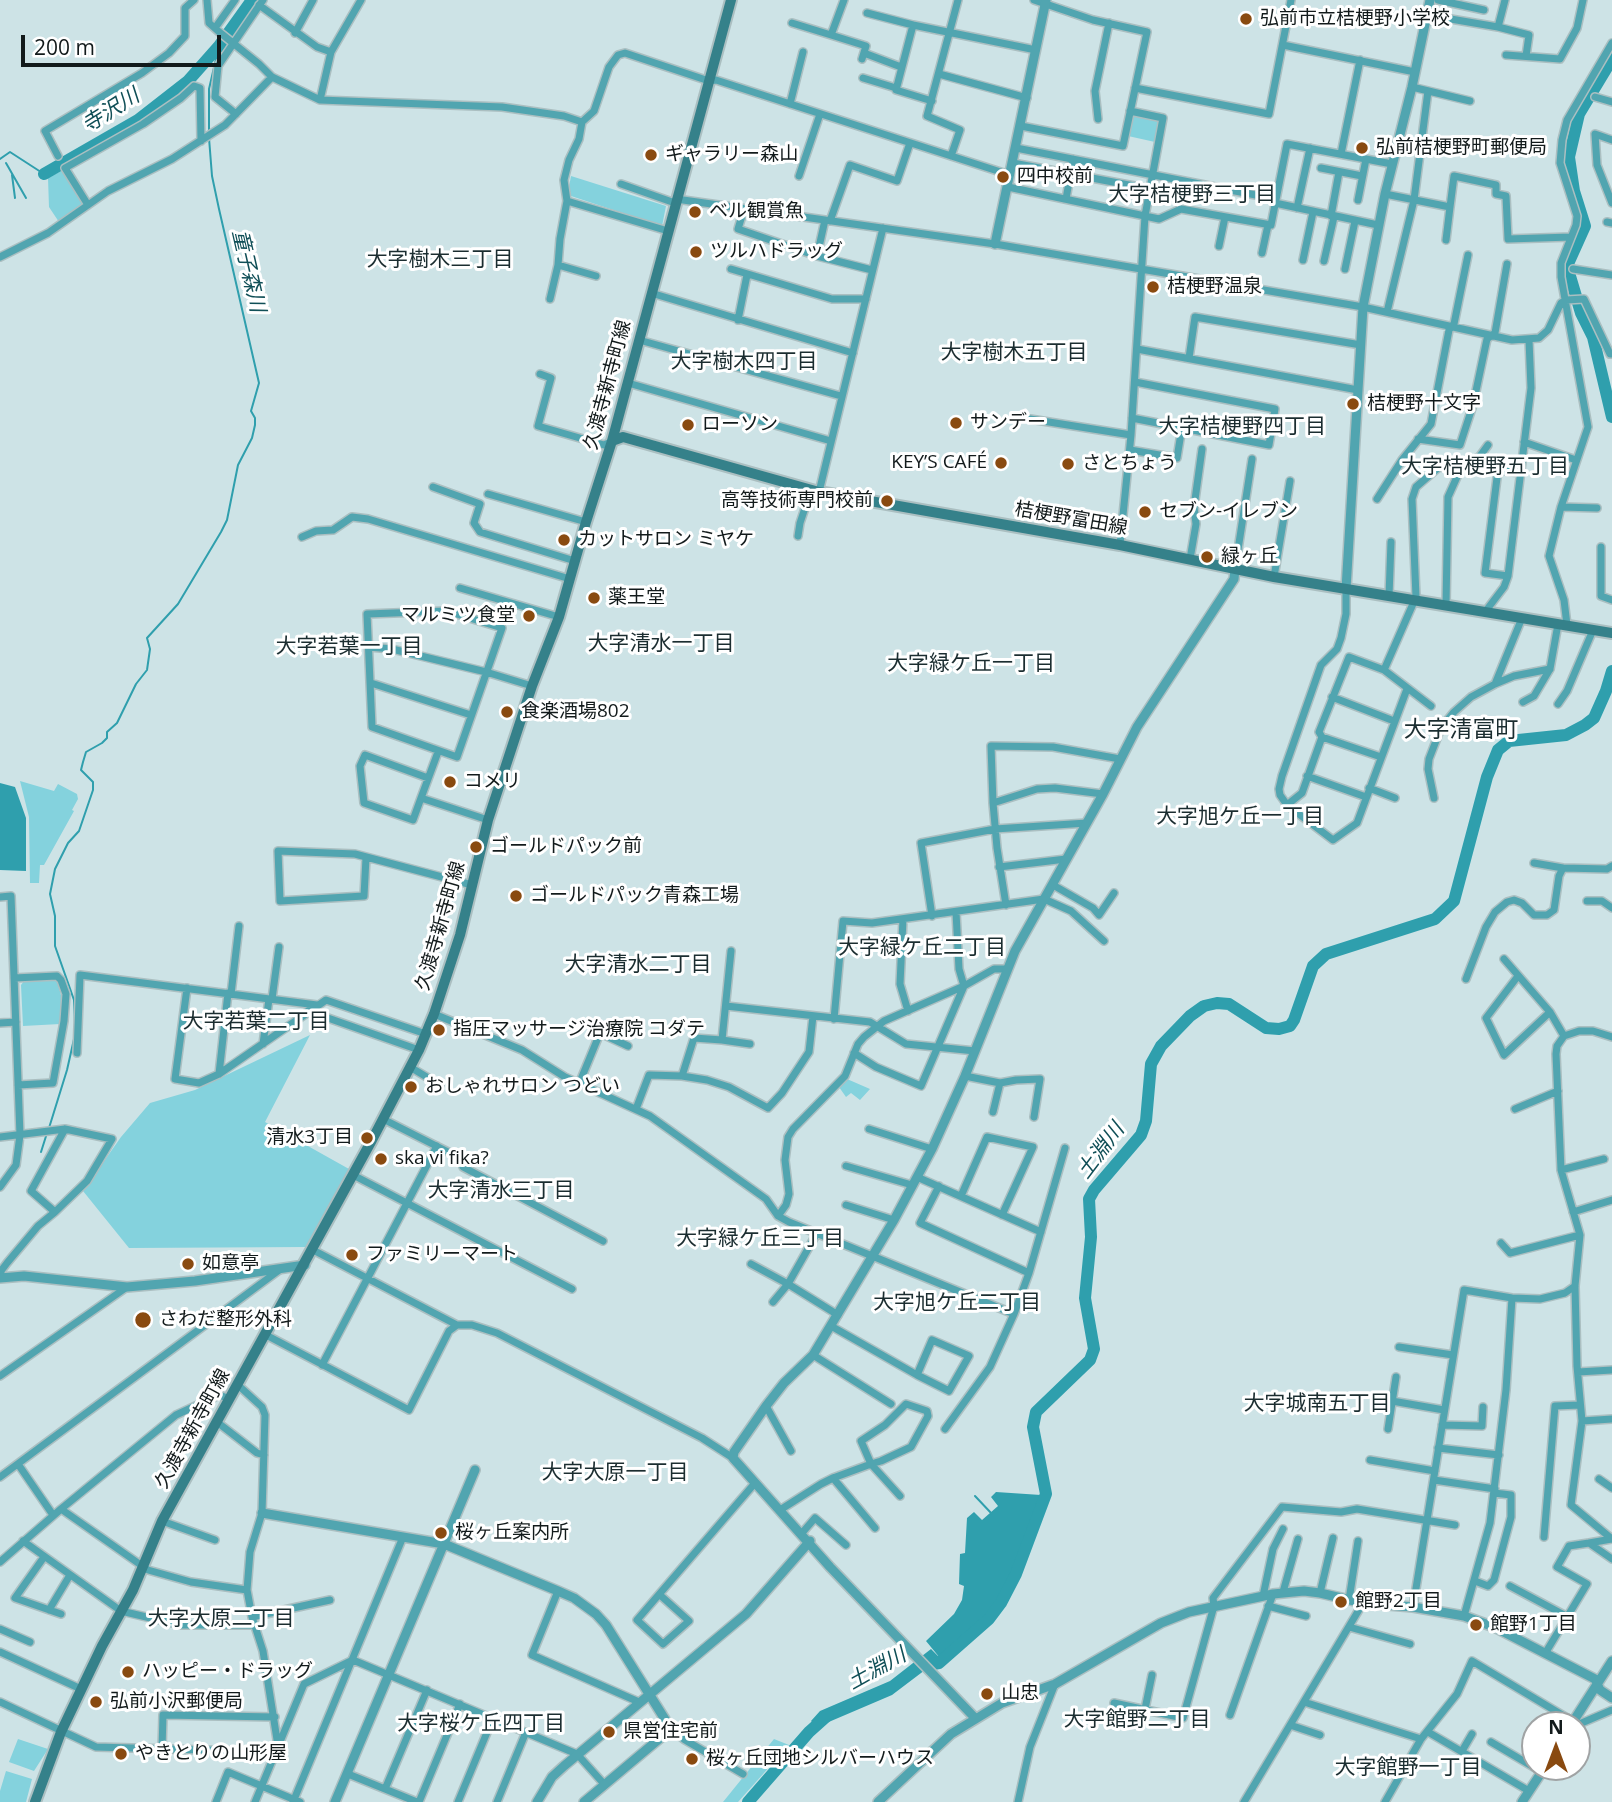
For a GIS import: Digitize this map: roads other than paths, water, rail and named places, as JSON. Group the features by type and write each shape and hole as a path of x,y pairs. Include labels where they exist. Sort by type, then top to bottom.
{"main road":[{"name":"久渡寺新寺町線","path":"35,1802 61,1732 143,1567 162,1521 305,1265 419,1050 434,1014 460,935 488,820 532,686 559,617 612,441 731,0"},
{"name":"桔梗野富田線","path":"612,441 623,437 815,491 1120,545 1274,577 1612,631"}],"street":[{"path":"58,156 45,131 142,73 169,53 185,36 185,8 194,0"},
{"path":"207,0 209,23 272,77 320,100 502,107 564,116 582,122"},
{"path":"216,29 235,0"},
{"path":"295,33 313,0"},
{"path":"320,100 331,52 361,0"},
{"path":"831,35 844,0"},
{"path":"951,156 960,130 927,116 958,0"},
{"path":"1021,126 1123,146 1147,32 1034,0"},
{"path":"1135,88 1269,114 1291,0"},
{"path":"1407,689 1357,823 1333,840 1287,805 1279,789 1321,666 1337,649 1346,614 1363,307 1378,225 1430,0"},
{"path":"1437,0 1484,10"},
{"path":"1498,27 1505,0"},
{"path":"1506,55 1560,60 1577,28 1583,0"},
{"path":"995,244 1046,2"},
{"path":"236,114 215,97 218,66 231,41 261,3 295,33 317,47 331,52"},
{"path":"867,13 948,33 1036,50"},
{"path":"1427,15 1498,27 1530,36 1526,56"},
{"path":"792,23 866,46 863,56 901,66"},
{"path":"1098,119 1095,91 1109,23"},
{"path":"896,88 913,25"},
{"path":"1523,702 1534,695 1550,669 1562,625 1564,600 1549,556 1561,507 1588,427 1561,263 1577,216 1560,163 1562,140 1567,120 1612,43"},
{"path":"1283,45 1415,72"},
{"path":"790,104 803,52"},
{"path":"550,299 567,201 564,190 569,160 579,139 582,122 594,111 609,67 618,55 625,54 716,80 1010,175"},
{"path":"1341,154 1360,60"},
{"path":"939,74 1027,98"},
{"path":"0,257 48,233 108,191 203,140 225,125 272,77"},
{"path":"863,78 932,101"},
{"path":"88,205 65,167 143,124 194,86 200,88 203,140"},
{"path":"1412,87 1470,101"},
{"path":"1387,312 1414,200 1428,91"},
{"path":"1595,97 1612,102"},
{"path":"1120,545 1130,450 1145,216 1163,118 1130,111"},
{"path":"799,176 820,114"},
{"path":"1612,140 1595,134 1597,164 1612,203"},
{"path":"817,256 850,165 897,181 910,143"},
{"path":"1262,253 1268,225 1271,225 1287,144 1392,164"},
{"path":"1016,148 1153,174 1378,225"},
{"path":"1297,208 1310,148"},
{"path":"1066,199 1073,159"},
{"path":"1357,200 1366,159"},
{"path":"1013,163 1150,189"},
{"path":"1321,168 1362,176"},
{"path":"1324,261 1339,172"},
{"path":"1446,240 1454,176 1496,185 1496,194 1506,196 1508,239 1572,237"},
{"path":"621,184 676,201 995,244 1363,307 1491,336 1529,340 1539,338 1549,330 1561,303 1584,299 1612,354"},
{"path":"1008,187 1159,219 1181,209 1268,225"},
{"path":"1385,194 1450,207"},
{"path":"567,201 668,231"},
{"path":"744,209 738,229 817,256 872,270"},
{"path":"1303,260 1313,212"},
{"path":"1219,246 1225,217"},
{"path":"1345,269 1354,221"},
{"path":"799,536 800,523 815,491 831,440 884,228"},
{"path":"1377,499 1402,460 1431,424 1468,255"},
{"path":"1418,439 1460,445 1473,405 1487,339 1495,333 1507,264"},
{"path":"558,265 596,276"},
{"path":"1573,269 1612,275"},
{"path":"731,270 832,299 866,299"},
{"path":"738,320 747,275"},
{"path":"651,293 853,353"},
{"path":"1189,358 1195,317 1360,345"},
{"path":"639,340 841,396"},
{"path":"1485,612 1504,587 1508,576 1531,388 1529,340"},
{"path":"1137,349 1358,390"},
{"path":"540,374 551,378 538,425 604,445 612,441"},
{"path":"1132,418 1269,445 1275,409 1135,382"},
{"path":"628,383 831,440"},
{"path":"1030,419 1131,435"},
{"path":"1130,450 1177,458 1182,427"},
{"path":"1524,442 1576,460"},
{"path":"1446,606 1448,497 1461,468 1480,456 1488,445"},
{"path":"1190,559 1196,524 1194,507 1202,449"},
{"path":"733,1458 734,1452 765,1406 813,1355 894,1220 932,1149 965,1076 1007,970 1044,899 1160,691 1234,579 1252,459"},
{"path":"1384,670 1416,597 1412,499 1416,487 1439,467 1461,468"},
{"path":"1508,576 1485,573 1498,470 1520,473"},
{"path":"1274,577 1290,481"},
{"path":"433,487 480,504 474,523 480,532 575,561"},
{"path":"488,495 586,522"},
{"path":"1561,507 1597,508"},
{"path":"302,537 316,531 332,530 352,517 368,519 570,579"},
{"path":"1389,596 1391,542"},
{"path":"1601,547 1601,596 1612,600"},
{"path":"460,588 559,617"},
{"path":"446,611 502,628 457,757 372,727 369,647 367,614 446,611"},
{"path":"1495,684 1522,618"},
{"path":"1558,705 1567,691 1593,630"},
{"path":"369,647 392,649 532,686"},
{"path":"1381,757 1322,737 1319,732 1349,657 1384,670 1431,706"},
{"path":"1434,798 1428,769 1429,759 1441,728 1454,712 1471,697 1495,684 1514,676 1550,669"},
{"path":"371,684 471,715"},
{"path":"1332,697 1394,721"},
{"path":"1287,805 1302,793 1322,737"},
{"path":"1006,905 995,830 991,746 1054,747 1120,759"},
{"path":"428,778 365,755 360,766 363,803 413,820 438,752"},
{"path":"1307,776 1366,797"},
{"path":"993,803 1037,789 1055,788 1103,794"},
{"path":"1369,789 1395,798"},
{"path":"421,798 488,820"},
{"path":"932,916 921,842 995,830 1087,823"},
{"path":"366,858 364,897 280,901 278,851 355,855 472,885"},
{"path":"999,867 1066,859"},
{"path":"1534,863 1563,868 1608,869 1612,866"},
{"path":"1466,979 1486,927 1495,912 1514,900 1522,903 1534,915 1547,915 1553,910 1563,868"},
{"path":"1052,885 1093,908 1099,915 1114,893"},
{"path":"0,897 11,897 20,1135 16,1165 0,1187"},
{"path":"834,1019 843,921 872,923 1044,899 1071,911 1104,941"},
{"path":"1587,901 1602,901 1612,908"},
{"path":"854,1054 876,1067 921,1086 964,986 959,969 956,912"},
{"path":"904,919 900,984 908,1011"},
{"path":"219,1074 239,926"},
{"path":"263,1044 279,947"},
{"path":"722,1040 732,951"},
{"path":"1504,959 1550,1013 1564,1036"},
{"path":"778,1216 786,1205 789,1194 785,1160 788,1137 845,1076 863,1037 875,1026 964,986 994,969 1007,970"},
{"path":"77,1053 80,975 317,1005"},
{"path":"14,978 57,976 66,994 53,1083 18,1085"},
{"path":"1518,976 1486,1018 1504,1055 1550,1013"},
{"path":"187,988 175,1079 199,1083 219,1074 326,1000 426,1034"},
{"path":"726,1006 870,1022 906,1044 975,1051"},
{"path":"308,1012 419,1050"},
{"path":"434,1014 522,1050 579,1084 650,1116 765,1199 778,1216 1014,1314"},
{"path":"636,1108 649,1075 707,1080 729,1087 768,1108 782,1093 809,1052 813,1016"},
{"path":"0,1023 16,1022"},
{"path":"1612,1037 1594,1031 1578,1031 1564,1036 1556,1054 1561,1170 1580,1235 1575,1286 1582,1421 1571,1505 1612,1539"},
{"path":"579,1084 600,1033 628,1046"},
{"path":"682,1076 694,1038 750,1044"},
{"path":"410,1067 440,1085"},
{"path":"965,1076 1000,1083 1040,1079 1034,1117"},
{"path":"993,1112 1000,1083"},
{"path":"1515,1109 1558,1091"},
{"path":"383,1119 467,1161 463,1167 603,1241"},
{"path":"55,1212 31,1191 65,1129"},
{"path":"0,1137 65,1129 112,1139 87,1181 38,1226 6,1263 1,1271 1,1278 24,1276 127,1287 195,1281 305,1265"},
{"path":"869,1129 932,1149"},
{"path":"961,1196 987,1137 1033,1147 1002,1215"},
{"path":"322,1364 437,1146"},
{"path":"945,1429 990,1367 1014,1314 1066,1148"},
{"path":"1561,1170 1604,1159"},
{"path":"846,1166 939,1186 1041,1232"},
{"path":"353,1175 572,1289"},
{"path":"939,1186 920,1223 1029,1273"},
{"path":"1573,1212 1612,1200"},
{"path":"846,1205 894,1220"},
{"path":"774,1302 788,1284 817,1233"},
{"path":"1501,1243 1510,1253 1580,1235"},
{"path":"313,1250 457,1325 472,1325 497,1333 702,1438 733,1458 810,1541 830,1567 975,1718"},
{"path":"751,1264 838,1315"},
{"path":"0,1477 283,1268"},
{"path":"1413,1607 1464,1290 1512,1298 1555,1297 1575,1286"},
{"path":"0,1376 127,1287"},
{"path":"1464,1616 1490,1523 1495,1491 1506,1391 1512,1298"},
{"path":"266,1335 409,1410 449,1331 457,1325"},
{"path":"831,1326 917,1375 949,1391 969,1356 932,1340 917,1375"},
{"path":"1399,1347 1453,1354"},
{"path":"813,1355 891,1404"},
{"path":"1578,1372 1612,1370"},
{"path":"1388,1429 1396,1377"},
{"path":"238,1385 262,1407 265,1415 262,1513 250,1552 247,1590 263,1651 275,1717 277,1750"},
{"path":"0,1562 61,1508 176,1415 219,1395 230,1399"},
{"path":"1392,1401 1444,1410"},
{"path":"780,1510 833,1478 870,1464 911,1447 928,1416 927,1411 906,1404 885,1425 861,1441 870,1464 900,1496"},
{"path":"1544,1537 1555,1406 1580,1405"},
{"path":"765,1406 791,1451"},
{"path":"1442,1424 1482,1426 1483,1406"},
{"path":"1582,1421 1612,1419"},
{"path":"217,1422 257,1453 264,1455"},
{"path":"1438,1448 1499,1455"},
{"path":"1370,1460 1435,1471"},
{"path":"18,1464 53,1515"},
{"path":"335,1802 475,1470"},
{"path":"833,1478 876,1528"},
{"path":"1599,1479 1612,1488"},
{"path":"1434,1480 1511,1496 1511,1517 1494,1580 1488,1586 1475,1581"},
{"path":"660,1595 690,1621 663,1644 636,1620 755,1483"},
{"path":"1114,1703 1183,1718 1214,1606 1213,1598 1282,1507 1341,1513 1357,1509 1455,1525"},
{"path":"61,1508 148,1570 191,1582 247,1590"},
{"path":"262,1513 444,1544 558,1591 585,1605 606,1625 671,1729 743,1774"},
{"path":"802,1533 815,1518 846,1545"},
{"path":"162,1521 215,1540"},
{"path":"1273,1594 1273,1549 1283,1529"},
{"path":"216,1802 228,1772 295,1801 403,1537"},
{"path":"1320,1593 1334,1538"},
{"path":"1230,1715 1268,1606 1298,1539"},
{"path":"1546,1652 1587,1584 1558,1567 1569,1546 1612,1539"},
{"path":"23,1541 121,1611 180,1625 254,1621 330,1600"},
{"path":"537,1802 552,1777 577,1754 746,1614 810,1541"},
{"path":"1349,1600 1358,1541"},
{"path":"1589,1543 1612,1559"},
{"path":"44,1557 15,1598 61,1614"},
{"path":"49,1610 70,1575"},
{"path":"1510,1586 1568,1617"},
{"path":"558,1591 532,1655 639,1702"},
{"path":"878,1802 932,1750 975,1718 1002,1703 1055,1684 1161,1623 1214,1606 1273,1594 1320,1593 1363,1603 1413,1607 1464,1616 1494,1627 1595,1678 1600,1690 1612,1698"},
{"path":"1244,1802 1363,1603"},
{"path":"1268,1606 1306,1616"},
{"path":"1349,1627 1410,1644"},
{"path":"0,1629 30,1642"},
{"path":"0,1652 81,1689"},
{"path":"255,1802 304,1684 354,1660 577,1754 604,1784"},
{"path":"1385,1802 1421,1739 1457,1694 1472,1661 1553,1711"},
{"path":"1582,1711 1612,1661"},
{"path":"1145,1709 1152,1675"},
{"path":"1018,1802 1030,1747 1055,1684"},
{"path":"385,1789 427,1690"},
{"path":"0,1702 96,1747 277,1750"},
{"path":"1304,1702 1421,1739"},
{"path":"348,1774 418,1802 460,1704"},
{"path":"1591,1718 1612,1710"},
{"path":"162,1749 163,1715 275,1717"},
{"path":"458,1802 493,1718"},
{"path":"1290,1725 1320,1735"},
{"path":"584,1802 671,1729"},
{"path":"497,1802 526,1732"},
{"path":"1428,1732 1528,1791"},
{"path":"1462,1751 1472,1734"},
{"path":"1491,1742 1521,1758"},
{"path":"1522,1802 1535,1781"}],"waterway":[{"name":"寺沢川","path":"44,174 138,120 188,81 219,46 252,0"},
{"name":"童子森川","path":"209,133 209,89 219,46"},
{"name":"土淵川","path":"1612,59 1579,114 1569,157 1574,191 1585,226 1567,266 1581,313 1593,337 1612,417"},
{"path":"75,1023 74,1000 55,946 55,916 50,894 55,869 68,843 79,831 93,790 93,782 81,770 86,752 102,743 107,738 107,732 117,723 136,684 147,670 150,649 147,638 178,604 221,532 227,520 238,465 252,438 255,425 251,411 259,383 212,176 209,138"},
{"name":"寺沢川","path":"0,159 10,152 44,174"},
{"path":"6,163 26,198"},
{"path":"12,175 15,198"},
{"name":"土淵川","path":"928,1665 939,1663 989,1619 1016,1574 1046,1494 1033,1427 1036,1412 1090,1360 1094,1349 1085,1298 1091,1237 1089,1199 1141,1135 1146,1121 1151,1064 1161,1046 1190,1016 1204,1006 1217,1003 1229,1004 1266,1028 1290,1026 1313,966 1326,954 1435,919 1454,901 1487,777 1498,750 1509,741 1566,735 1585,725 1594,718 1612,671"},
{"path":"49,1128 74,1039"},
{"path":"41,1152 47,1133"},
{"path":"975,1496 992,1514"},
{"name":"土淵川","path":"748,1802 809,1732 828,1715"}],"place":[{"name":"弘前市立桔梗野小学校","path":"1246,19"},
{"name":"弘前桔梗野町郵便局","path":"1362,148"},
{"name":"ギャラリー森山","path":"651,155"},
{"name":"四中校前","path":"1003,177"},
{"name":"ベル観賞魚","path":"695,212"},
{"name":"ツルハドラッグ","path":"696,252"},
{"name":"桔梗野温泉","path":"1153,287"},
{"name":"桔梗野十文字","path":"1353,404"},
{"name":"サンデー","path":"956,423"},
{"name":"ローソン","path":"688,425"},
{"name":"KEY’S CAFÉ","path":"1001,463"},
{"name":"さとちょう","path":"1068,464"},
{"name":"高等技術専門校前","path":"887,501"},
{"name":"セブン-イレブン","path":"1145,512"},
{"name":"カットサロン ミヤケ","path":"564,540"},
{"name":"緑ヶ丘","path":"1207,557"},
{"name":"薬王堂","path":"594,598"},
{"name":"マルミツ食堂","path":"529,616"},
{"name":"食楽酒場802","path":"507,712"},
{"name":"コメリ","path":"450,782"},
{"name":"ゴールドパック前","path":"476,847"},
{"name":"ゴールドパック青森工場","path":"516,896"},
{"name":"指圧マッサージ治療院 コダテ","path":"439,1030"},
{"name":"おしゃれサロン つどい","path":"411,1087"},
{"name":"清水3丁目","path":"367,1138"},
{"name":"ska vi fika?","path":"381,1159"},
{"name":"ファミリーマート","path":"352,1255"},
{"name":"如意亭","path":"188,1264"},
{"name":"さわだ整形外科","path":"143,1320"},
{"name":"桜ヶ丘案内所","path":"441,1533"},
{"name":"館野2丁目","path":"1341,1602"},
{"name":"館野1丁目","path":"1476,1625"},
{"name":"ハッピー・ドラッグ","path":"128,1672"},
{"name":"山忠","path":"987,1694"},
{"name":"弘前小沢郵便局","path":"96,1702"},
{"name":"県営住宅前","path":"609,1732"},
{"name":"やきとりの山形屋","path":"121,1754"},
{"name":"桜ヶ丘団地シルバーハウス","path":"692,1759"}],"district":[{"name":"大字桔梗野三丁目","path":"1192,195"},
{"name":"大字樹木三丁目","path":"440,260"},
{"name":"大字樹木五丁目","path":"1014,353"},
{"name":"大字樹木四丁目","path":"744,362"},
{"name":"大字桔梗野四丁目","path":"1242,427"},
{"name":"大字桔梗野五丁目","path":"1485,467"},
{"name":"大字清水一丁目","path":"661,644"},
{"name":"大字若葉一丁目","path":"349,647"},
{"name":"大字緑ケ丘一丁目","path":"971,664"},
{"name":"大字清富町","path":"1461,730"},
{"name":"大字旭ケ丘一丁目","path":"1240,817"},
{"name":"大字緑ケ丘二丁目","path":"922,948"},
{"name":"大字清水二丁目","path":"638,965"},
{"name":"大字若葉二丁目","path":"256,1022"},
{"name":"大字清水三丁目","path":"501,1191"},
{"name":"大字緑ケ丘三丁目","path":"760,1239"},
{"name":"大字旭ケ丘二丁目","path":"957,1303"},
{"name":"大字城南五丁目","path":"1317,1404"},
{"name":"大字大原一丁目","path":"615,1473"},
{"name":"大字大原二丁目","path":"221,1619"},
{"name":"大字館野二丁目","path":"1137,1720"},
{"name":"大字桜ケ丘四丁目","path":"481,1724"},
{"name":"大字館野一丁目","path":"1408,1768"}]}
